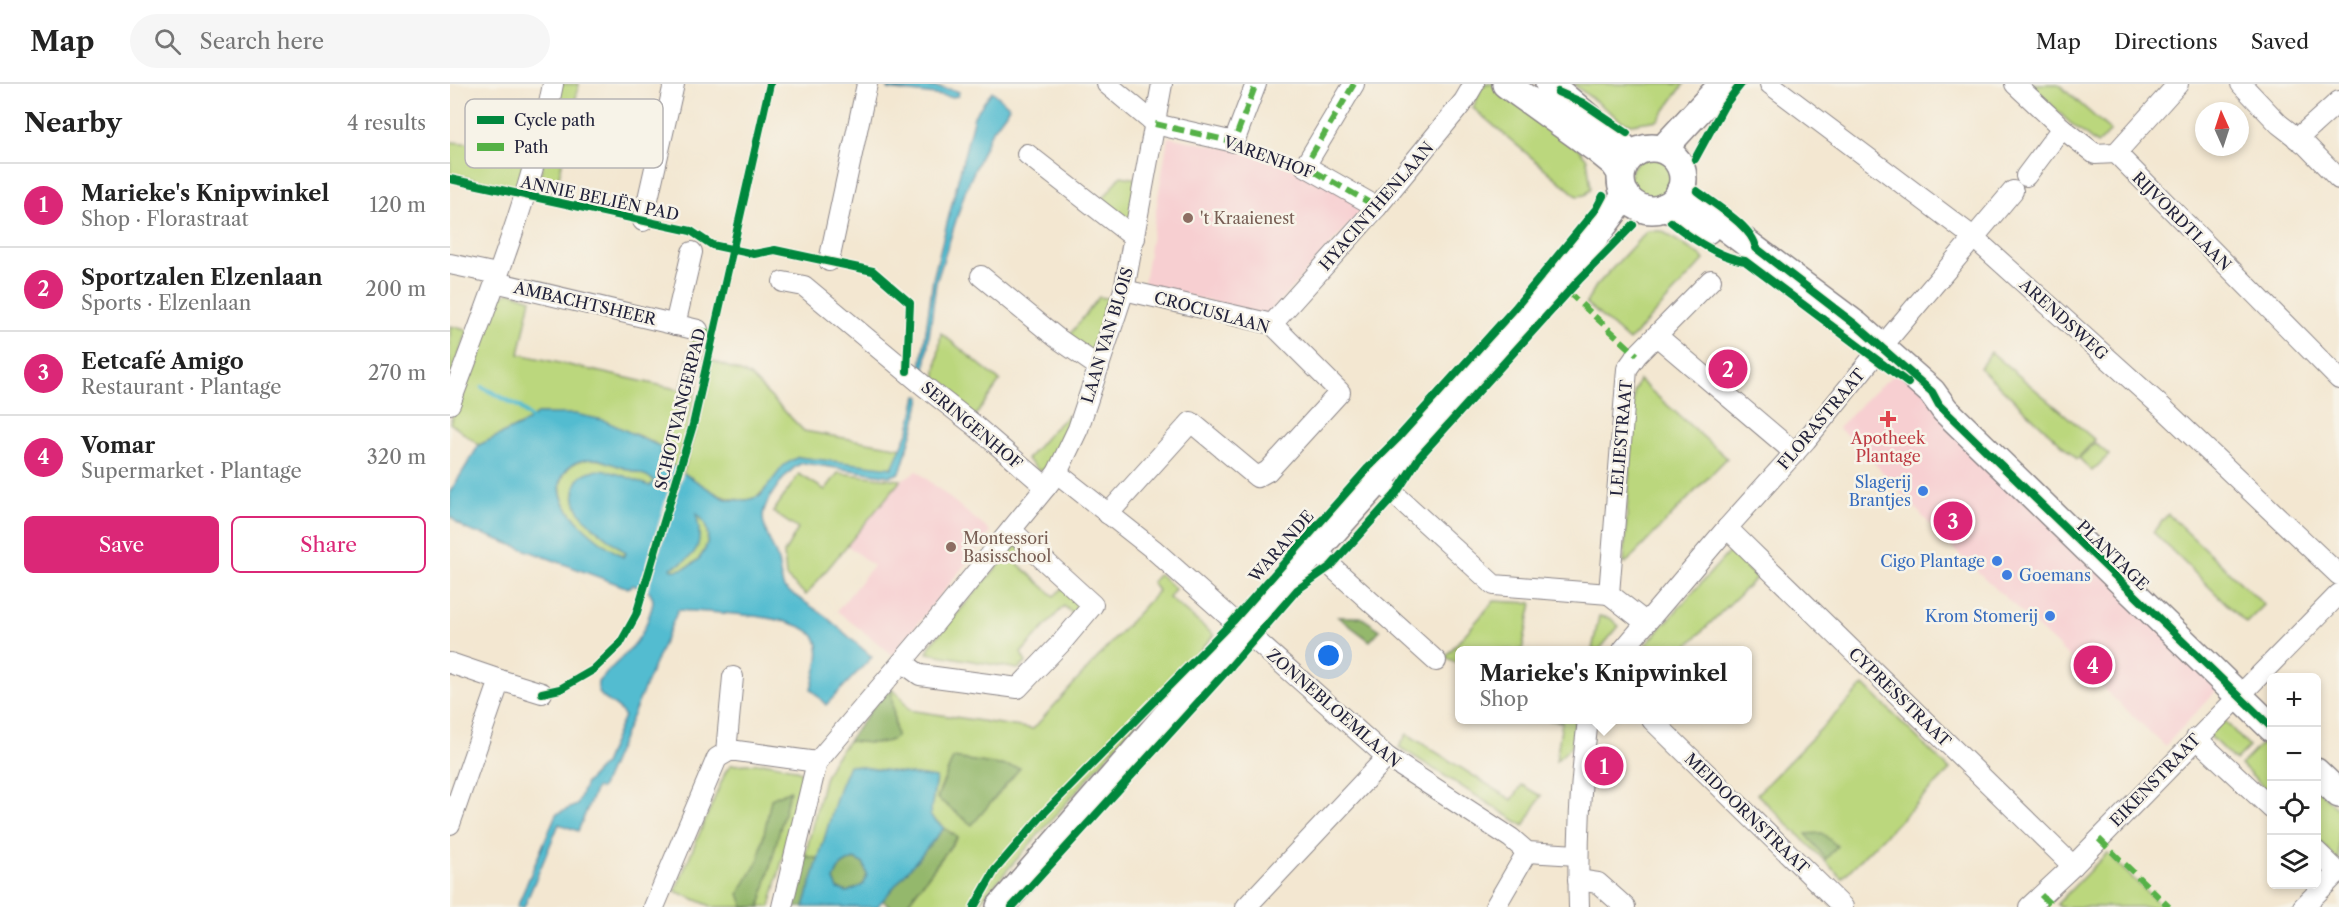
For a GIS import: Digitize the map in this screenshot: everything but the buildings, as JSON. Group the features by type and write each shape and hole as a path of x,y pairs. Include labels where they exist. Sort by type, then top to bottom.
{"main road":[{"name":"PLANTAGE","path":"1506,84 1598,150 1646,195 1692,202 1856,325 1880,349 1932,392 1936,400 2270,727"},
{"path":"1549,84 1626,148 1659,154 1683,181 1646,195"},
{"name":"WARANDE","path":"1000,907 1242,629 1317,549 1583,253 1646,195 1630,157 1659,154 1693,138 1720,87"},
{"path":"2321,777 2339,794"}],"street":[{"path":"550,99 553,84"},
{"path":"663,133 674,84"},
{"path":"829,261 867,84"},
{"path":"1107,84 1155,124"},
{"name":"LAAN VAN BLOIS","path":"782,907 817,762 1051,480 1078,429 1124,290 1162,84"},
{"name":"VARENHOF","path":"1155,124 1234,142 1256,84"},
{"name":"VARENHOF","path":"1354,84 1305,166 1377,207"},
{"name":"HYACINTHENLAAN","path":"1272,324 1377,207 1464,101 1474,84"},
{"name":"ARENDSWEG","path":"1770,84 1973,237 2163,408 2339,575"},
{"path":"2015,84 2062,128 2095,154 2116,153 2178,84"},
{"path":"2241,84 2279,124 2339,179"},
{"path":"2297,139 2339,101"},
{"name":"FLORASTRAAT","path":"1627,646 1645,622 1795,453 2020,183 2062,128"},
{"name":"RIJVORDTLAAN","path":"2116,153 2339,379"},
{"path":"1027,154 1135,238"},
{"path":"450,404 526,196 534,168"},
{"path":"643,221 655,168"},
{"name":"AMBACHTSHEER","path":"675,325 692,252"},
{"name":"AMBACHTSHEER","path":"450,264 698,330"},
{"path":"981,276 1057,338 1099,367"},
{"name":"LELIESTRAAT","path":"1609,594 1627,369 1637,355 1712,280"},
{"name":"SERINGENHOF","path":"783,282 804,286 924,386 1051,480"},
{"name":"CROCUSLAAN","path":"1108,514 1191,422 1257,477 1268,471 1340,392 1272,324 1124,290"},
{"path":"1658,336 1795,453"},
{"name":"ZONNEBLOEMLAAN","path":"1051,480 1108,514 1153,549 1387,758 1510,838 1527,852"},
{"path":"1379,480 1494,585 1609,594 1645,622"},
{"name":"CYPRESSTRAAT","path":"1727,528 2073,866"},
{"path":"902,662 920,675 1018,688 1062,642 1093,605 1011,530"},
{"path":"1317,549 1331,566 1436,661"},
{"name":"EIKENSTRAAT","path":"2029,907 2073,866 2339,594"},
{"path":"450,663 542,693"},
{"path":"726,752 733,677"},
{"path":"450,824 500,680"},
{"path":"1579,907 1577,855 1580,779 1587,724"},
{"name":"MEIDOORNSTRAAT","path":"1656,724 1843,907"},
{"path":"2196,738 2267,805"},
{"path":"654,907 717,758 726,752 737,751 817,762"},
{"path":"1246,907 1387,758"},
{"path":"1495,907 1527,852 1577,855"},
{"path":"2303,907 2338,872 2321,856"},
{"path":"1578,880 1598,883 1625,907"}],"shaded area":[{"path":"1168,137 1237,150 1303,172 1361,204 1362,210 1267,315 1154,288 1144,283"},
{"path":"1904,367 2224,682 2165,746 1948,544 1855,442 1838,428 1873,392"},
{"path":"917,471 991,532 893,655 837,611 873,566 847,545 901,480"}],"green space":[{"path":"560,84 579,84 576,99 557,99"},
{"path":"1483,84 1493,84 1572,141 1587,159 1591,189 1585,195 1577,196 1473,108"},
{"path":"1573,84 1684,84 1658,120 1632,124 1622,121"},
{"path":"2030,84 2058,84 2111,131 2097,144 2069,122"},
{"path":"524,97 543,98 543,99 524,99"},
{"path":"450,142 465,143 465,168 526,168 520,190 450,174"},
{"path":"1651,157 1666,163 1672,178 1666,193 1651,199 1636,193 1630,178 1636,163"},
{"path":"542,168 561,168 556,191 545,190 539,180"},
{"path":"1121,176 1139,179 1132,217 1126,220 1098,205"},
{"path":"1647,231 1662,231 1704,260 1629,341 1586,303 1596,286"},
{"path":"511,292 531,299 519,354 681,390 693,337 707,340 676,468 661,457 661,448 652,441 608,426 548,414 537,414 523,424 479,445 450,423 495,298"},
{"path":"1099,297 1113,299 1095,351 1090,352 1068,337"},
{"path":"450,326 468,330 450,380"},
{"path":"941,333 1000,381 974,418 934,387"},
{"path":"1991,352 2095,440 2077,459 1980,368"},
{"path":"711,360 750,376 804,431 902,448 894,467 882,468 798,457 756,498 736,500 709,490 683,473 699,417"},
{"path":"1639,380 1727,458 1624,563 1634,392"},
{"path":"1069,415 1069,428 1061,449 1051,467 1039,471 1027,459 1051,431"},
{"path":"2095,443 2109,455 2092,471 2079,458"},
{"path":"588,459 604,461 641,472 654,481 650,486 608,472 574,496 589,521 626,553 623,557 589,533 568,510 562,497 561,485 569,467"},
{"path":"838,473 901,480 806,595 786,577 784,553 798,529 773,512 799,474 825,490"},
{"path":"694,512 702,520 707,530 708,539 705,548 692,564 672,570 670,568 688,558 697,546 698,531"},
{"path":"2168,514 2264,605 2246,623 2153,532"},
{"path":"1016,545 1023,551 1016,562 1054,596 1064,587 1079,602 1074,615 1064,606 1021,653 1026,663 1018,669 927,653 931,644"},
{"path":"1729,552 1757,577 1687,646 1645,646"},
{"path":"1159,574 1175,589 1169,598 1214,635 975,907 905,907 957,838 930,816 936,778 841,785 819,859 805,856 824,779 832,762 848,741 883,742 896,737 891,689 900,696 909,710 1033,729 1158,591 1152,582","holes":["953,758 1019,768 972,824 937,798"]},
{"path":"1494,601 1532,603 1523,646 1455,646 1455,662 1445,657"},
{"path":"1599,616 1610,618 1619,626 1602,646 1593,646"},
{"path":"1338,617 1361,617 1380,630 1370,641"},
{"path":"1864,685 1950,770 1842,878 1757,794"},
{"path":"891,689 896,737 880,743 848,741 876,703"},
{"path":"2224,720 2249,747 2235,761 2209,735"},
{"path":"1562,724 1575,724 1572,746 1556,761"},
{"path":"1407,734 1512,800 1522,785 1541,796 1524,826 1399,747"},
{"path":"2266,739 2267,791 2241,765"},
{"path":"953,758 1020,768 972,825 937,798"},
{"path":"768,763 801,772 803,781 770,907 713,907 675,891 726,771 731,765"},
{"path":"790,790 760,907 744,907 739,894 759,859 771,799"},
{"path":"2321,793 2339,810 2339,861 2321,843"},
{"path":"944,828 957,837 905,907 891,907 882,900"},
{"path":"1822,833 1837,846 1826,859 1806,834"},
{"path":"2107,853 2162,907 2060,907 2057,904"},
{"path":"805,856 819,859 804,907 791,907"},
{"path":"854,859 864,864 867,875 863,885 847,892 838,889 834,880 837,872 843,864"}],"water":[{"path":"913,84 959,92 958,96 951,97 888,89 889,85"},
{"path":"992,91 1010,107 990,134 965,192 936,283 924,376 920,375 933,279 974,116"},
{"path":"917,396 921,397 901,470 897,474 890,476 803,463 791,471 778,486 767,503 763,517 778,561 784,588 824,615 872,657 826,705 811,689 819,651 816,639 808,630 774,619 678,610 601,789 596,788 578,831 559,824 524,907 517,907 556,814 577,805 586,783 604,764 624,716 617,707 603,698 598,689 598,682 629,651 641,635 653,605 653,599 649,591 633,585 628,588 473,532 457,523 450,516 450,492 479,445 523,424 537,414 575,414 603,420 657,445 661,448 661,457 666,462 723,498 747,500 760,496 784,465 798,457 892,468 909,430","holes":["598,459 647,476 654,481 650,486 601,470 583,475 577,482 575,495 578,509 594,528 626,553 623,557 577,521 562,497 560,484 568,468 580,461","696,513 703,521 707,531 708,540 705,549 700,558 692,564 672,570 671,568 689,558 697,547 699,532"]},
{"path":"849,765 936,778 930,816 944,828 877,907 804,907 839,789","holes":["854,859 864,864 867,875 863,885 847,892 838,889 834,880 841,866"]}],"pier":[{"path":"676,465 684,470 647,593 639,590"}],"waterway":[{"path":"482,387 520,407 534,422"}],"marked path":[{"path":"1155,124 1234,142 1256,84"},
{"path":"1354,84 1305,166 1377,207"},
{"path":"1568,292 1637,355"},
{"path":"698,330 713,333"},
{"path":"2099,839 2169,907"},
{"path":"2041,895 2053,907"}],"cycle path":[{"name":"SCHOTVANGERPAD","path":"542,693 560,689 593,670 620,644 636,615 693,425 770,84"},
{"path":"1695,159 1724,106 1741,84"},
{"path":"1558,92 1583,103 1627,133"},
{"name":"ANNIE BELIËN PAD","path":"450,179 691,231 712,245 754,254 775,250 873,271 910,303 907,371"},
{"path":"1697,191 1740,224 1748,232 1756,248 1856,325 1932,392 1939,405 2271,727"},
{"path":"974,907 995,870 1046,811 1233,621 1368,468 1515,308 1596,209 1603,196"},
{"path":"1671,222 1706,246 1725,256 1745,261 1908,383"},
{"path":"1012,907 1297,590 1331,566 1395,495 1420,456 1579,280 1633,225"}],"place":[{"name":"'t Kraaienest","path":"1188,218"},
{"name":"Sportzalen Elzenlaan","path":"1728,369"},
{"name":"Apotheek Plantage","path":"1888,419"},
{"name":"Slagerij Brantjes","path":"1923,491"},
{"name":"Eetcafé Amigo","path":"1953,521"},
{"name":"Montessori Basisschool","path":"951,547"},
{"name":"Cigo Plantage","path":"1997,561"},
{"name":"Goemans","path":"2007,575"},
{"name":"Krom Stomerij","path":"2050,616"},
{"name":"Vomar","path":"2093,665"},
{"name":"Marieke's Knipwinkel","path":"1604,766"}]}
